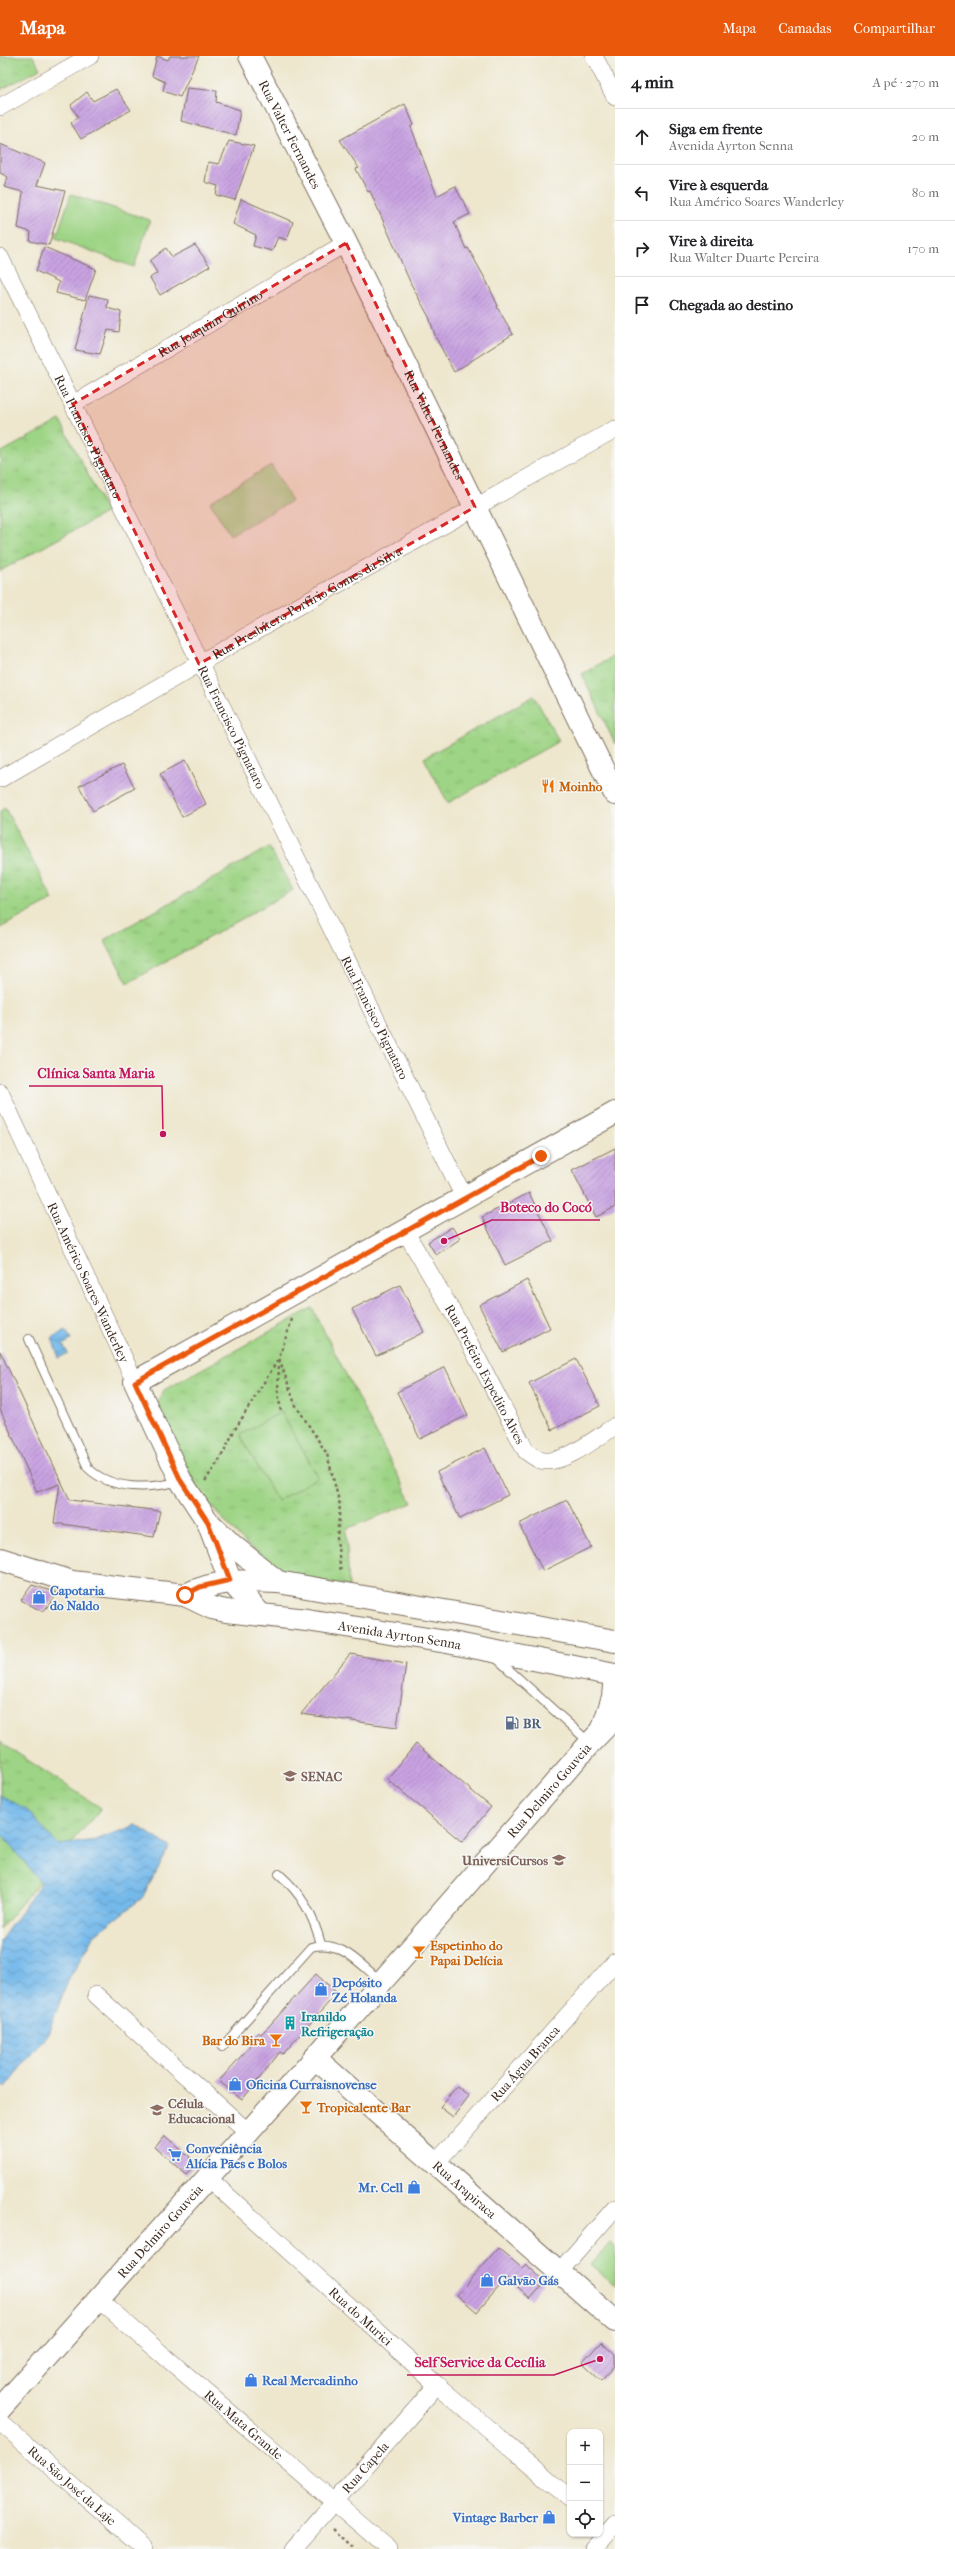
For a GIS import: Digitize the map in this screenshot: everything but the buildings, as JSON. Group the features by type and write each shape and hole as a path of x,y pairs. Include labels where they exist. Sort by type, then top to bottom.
{"main road":[{"name":"Rua Valter Fernandes","path":"250,56 346,243 615,794"},
{"path":"135,1382 615,1113"},
{"name":"Rua Américo Soares Wanderley","path":"135,1382 181,1481 208,1522 230,1580 261,1615"},
{"path":"208,1522 233,1546 278,1582"},
{"name":"Avenida Ayrton Senna","path":"0,1559 72,1582 192,1599 219,1610 306,1620 487,1650 615,1675"},
{"path":"192,1599 200,1587 230,1580 278,1582 615,1642"},
{"name":"Rua Delmiro Gouveia","path":"0,2409 208,2178 603,1729 613,1697 615,1675"},
{"name":"Rua Arapiraca","path":"314,2058 615,2321"}],"street":[{"path":"0,107 90,56"},
{"path":"594,56 615,97"},
{"name":"Rua Joaquim Quirino","path":"73,404 346,243"},
{"name":"Rua Francisco Pignataro","path":"0,257 199,664 464,1197"},
{"name":"Rua Presbítero Porfírio Gomes da Silva","path":"0,778 475,507 615,429"},
{"name":"Rua Américo Soares Wanderley","path":"0,1092 135,1382"},
{"name":"Rua Prefeito Expedito Alves","path":"405,1231 460,1323 526,1452 540,1460 556,1460 574,1452 615,1426"},
{"name":"Rua Água Branca","path":"436,2164 615,1962"},
{"path":"96,1995 248,2132"},
{"name":"Rua do Murici","path":"208,2178 437,2385 567,2495"},
{"path":"559,2272 615,2208"},
{"name":"Rua Mata Grande","path":"98,2300 334,2501 388,2549"},
{"name":"Rua Capela","path":"293,2549 437,2385"},
{"name":"Rua São José da Laje","path":"0,2422 145,2549"},
{"path":"594,2549 610,2529"}],"lane":[{"path":"28,1339 88,1468 97,1477 128,1485 158,1487 181,1481"},
{"path":"487,1650 603,1729"},
{"path":"279,1874 300,1894 307,1905 321,1944"},
{"path":"222,2047 311,1947 321,1944 335,1946 345,1951 381,1981"}],"path":[{"path":"204,1484 279,1358 292,1319"},
{"path":"279,1358 278,1392 282,1412"},
{"path":"279,1358 296,1404 327,1454 340,1505 337,1539 342,1578"},
{"path":"329,2526 355,2549"}],"highlighted area":[{"path":"346,243 475,507 199,664 73,404"}],"green space":[{"path":"0,56 33,56 40,69 0,90"},
{"path":"71,194 150,220 134,267 56,238"},
{"path":"60,420 107,512 0,571 0,453"},
{"path":"271,465 292,501 230,535 210,502"},
{"path":"615,655 615,744 582,674"},
{"path":"534,696 559,741 448,803 424,758"},
{"path":"5,808 53,900 0,928 0,811"},
{"path":"269,847 293,890 128,983 104,940"},
{"path":"312,1308 412,1503 346,1529 349,1587 280,1573 244,1542 211,1506 193,1480 156,1407 164,1390"},
{"path":"281,1412 318,1477 277,1501 240,1435"},
{"path":"0,1742 101,1808 0,1929"},
{"path":"610,2243 615,2247 615,2286 591,2265"}],"water":[{"path":"66,1330 71,1340 63,1345 68,1353 59,1358 52,1338"},
{"path":"0,1795 26,1809 58,1845 96,1840 136,1825 170,1847 142,1898 93,1936 68,1981 48,2033 5,2087 0,2083 0,1941 41,1883 0,1832"}],"place":[{"name":"Moinho","path":"548,786"},
{"name":"Clínica Santa Maria","path":"163,1134"},
{"name":"Boteco do Cocó","path":"444,1241"},
{"name":"Capotaria do Naldo","path":"39,1597"},
{"name":"BR","path":"512,1723"},
{"name":"SENAC","path":"290,1776"},
{"name":"UniversiCursos","path":"559,1860"},
{"name":"Espetinho do Papai Delícia","path":"419,1952"},
{"name":"Depósito Zé Holanda","path":"321,1989"},
{"name":"Iranildo Refrigeração","path":"290,2023"},
{"name":"Bar do Bira","path":"276,2040"},
{"name":"Oficina Curraisnovense","path":"235,2084"},
{"name":"Tropicalente Bar","path":"306,2107"},
{"name":"Célula Educacional","path":"157,2110"},
{"name":"Conveniência Alícia Pães e Bolos","path":"175,2155"},
{"name":"Mr. Cell","path":"414,2187"},
{"name":"Galvão Gás","path":"487,2280"},
{"name":"Self Service da Cecília","path":"600,2359"},
{"name":"Real Mercadinho","path":"251,2380"},
{"name":"Vintage Barber","path":"549,2517"}],"route":[{"path":"185,1595 200,1587 230,1580 208,1522 181,1481 135,1382 464,1197 541,1156"}]}
